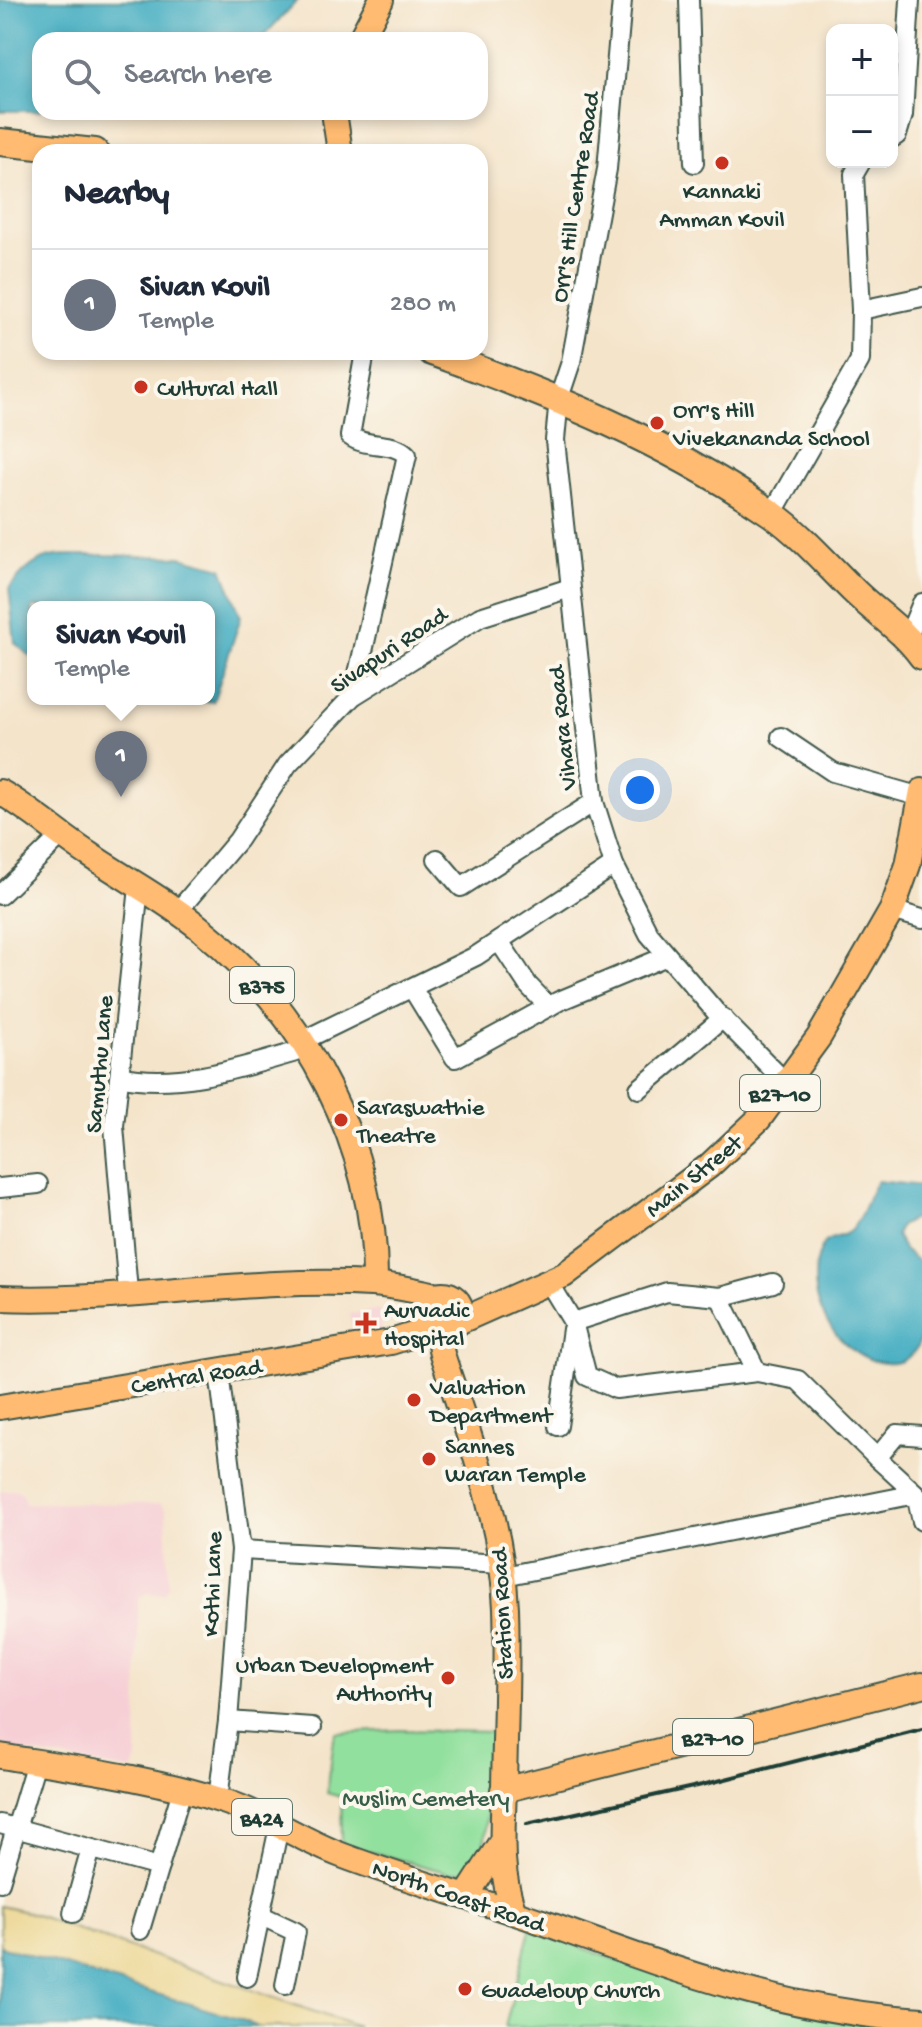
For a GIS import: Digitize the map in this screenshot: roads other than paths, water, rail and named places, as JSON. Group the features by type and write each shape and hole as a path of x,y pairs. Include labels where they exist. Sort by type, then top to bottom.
{"highway":[{"path":"0,142 32,145"},
{"path":"454,360 559,398 648,440 772,514 917,645"}],"main road":[{"path":"364,32 381,0"},
{"path":"335,120 339,144"},
{"name":"B375","path":"0,792 61,836 178,911 260,983 304,1045 325,1082 355,1157 370,1219 375,1284"},
{"name":"Main Street","path":"0,1298 36,1299 248,1284 375,1284 441,1316 516,1298 550,1284 709,1166 759,1119 787,1084 842,999 892,910 908,865 922,794"},
{"name":"Central Road","path":"0,1407 391,1342 441,1316"},
{"name":"Station Road","path":"441,1316 456,1396 490,1504 503,1570 503,1790 500,1844 507,1892 514,1912"},
{"name":"B27-10","path":"503,1790 922,1685"},
{"name":"North Coast Road","path":"0,1756 218,1799 338,1854 467,1895 668,1969 798,2005 868,2016 922,2020"},
{"name":"Station Road","path":"467,1895 500,1844"}],"street":[{"name":"Orr's Hill Centre Road","path":"559,398 571,362 607,169 622,0"},
{"path":"689,0 694,163"},
{"path":"898,132 903,115 910,0"},
{"path":"772,514 860,360 861,310 854,174 858,168"},
{"path":"861,310 922,297"},
{"path":"353,696 407,455 400,448 360,444 350,436 364,360"},
{"name":"Vihara Road","path":"559,398 555,440 594,802 614,865 649,934 723,1018 787,1084"},
{"name":"Sivapuri Road","path":"178,911 238,840 288,764 353,696 480,617 570,588"},
{"path":"917,645 922,603"},
{"path":"781,737 833,772 922,794"},
{"path":"437,859 461,887 594,802"},
{"path":"0,895 61,836"},
{"path":"120,1076 171,1079 259,1063 304,1045 499,941 614,865"},
{"name":"Samuthu Lane","path":"128,1292 114,1126 139,887"},
{"path":"892,910 922,919"},
{"path":"499,941 528,985 549,1007"},
{"path":"412,988 453,1058 549,1007 667,956"},
{"path":"639,1089 723,1018"},
{"path":"0,1188 38,1184"},
{"path":"573,1322 667,1292 720,1297 773,1283"},
{"path":"550,1284 573,1322 587,1376 616,1389 757,1372 798,1380 916,1494 922,1521"},
{"path":"720,1297 757,1372"},
{"path":"558,1426 573,1322"},
{"name":"Kothi Lane","path":"218,1799 228,1721 241,1550 219,1372"},
{"path":"877,1458 897,1434 922,1436"},
{"path":"241,1550 503,1570 916,1494"},
{"path":"228,1721 312,1727"},
{"path":"0,1882 8,1826 36,1762"},
{"path":"140,1930 182,1790"},
{"path":"8,1826 159,1867"},
{"path":"247,1977 279,1827"},
{"path":"73,1913 91,1849"},
{"path":"260,1915 296,1932 285,1985"}],"water":[{"path":"0,0 298,0 268,32 32,32 32,111 0,111"},
{"path":"71,555 181,557 222,568 241,617 215,696 215,601 27,601 27,654 15,643 9,589 39,561"},
{"path":"877,1181 922,1186 922,1215 900,1226 896,1235 904,1250 922,1264 921,1337 910,1356 892,1363 872,1360 851,1348 832,1329 820,1305 815,1277 822,1247 828,1240 852,1229"},
{"path":"0,1946 242,2020 258,2027 0,2027"}],"railway":[{"path":"527,1824 702,1785 922,1729"}],"place":[{"name":"Kannaki Amman Kovil","path":"722,163"},
{"name":"Cultural Hall","path":"141,387"},
{"name":"Orr's Hill Vivekananda School","path":"657,423"},
{"name":"Sivan Kovil","path":"121,797"},
{"name":"Saraswathie Theatre","path":"341,1120"},
{"name":"Aurvadic Hospital","path":"366,1323"},
{"name":"Valuation Department","path":"414,1400"},
{"name":"Sannes Waran Temple","path":"429,1459"},
{"name":"Urban Development Authority","path":"448,1678"},
{"name":"Guadeloup Church","path":"465,1989"}],"park label":[{"name":"Muslim Cemetery","path":"426,1797"}]}
